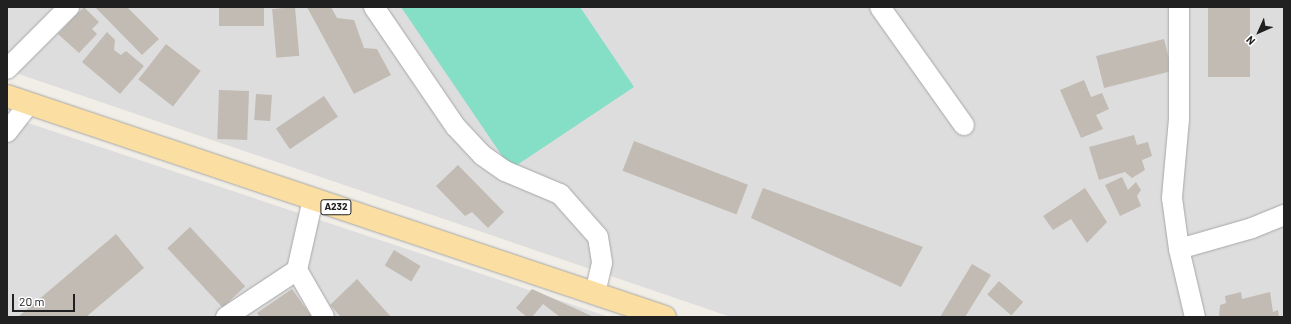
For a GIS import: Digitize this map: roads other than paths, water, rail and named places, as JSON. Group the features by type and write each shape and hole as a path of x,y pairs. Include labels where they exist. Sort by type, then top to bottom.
{"main road":[{"name":"A232","path":"7,96 665,317"}],"street":[{"path":"7,69 69,7"},
{"path":"374,7 456,127 482,155 504,171 560,194 598,237 602,263 595,294"},
{"path":"880,7 964,125"},
{"path":"1179,7 1179,119 1172,198 1179,249 1195,317"},
{"path":"7,132 29,104"},
{"path":"313,199 297,270 324,317"},
{"path":"1179,249 1252,228 1284,215"},
{"path":"226,317 297,270"}]}
